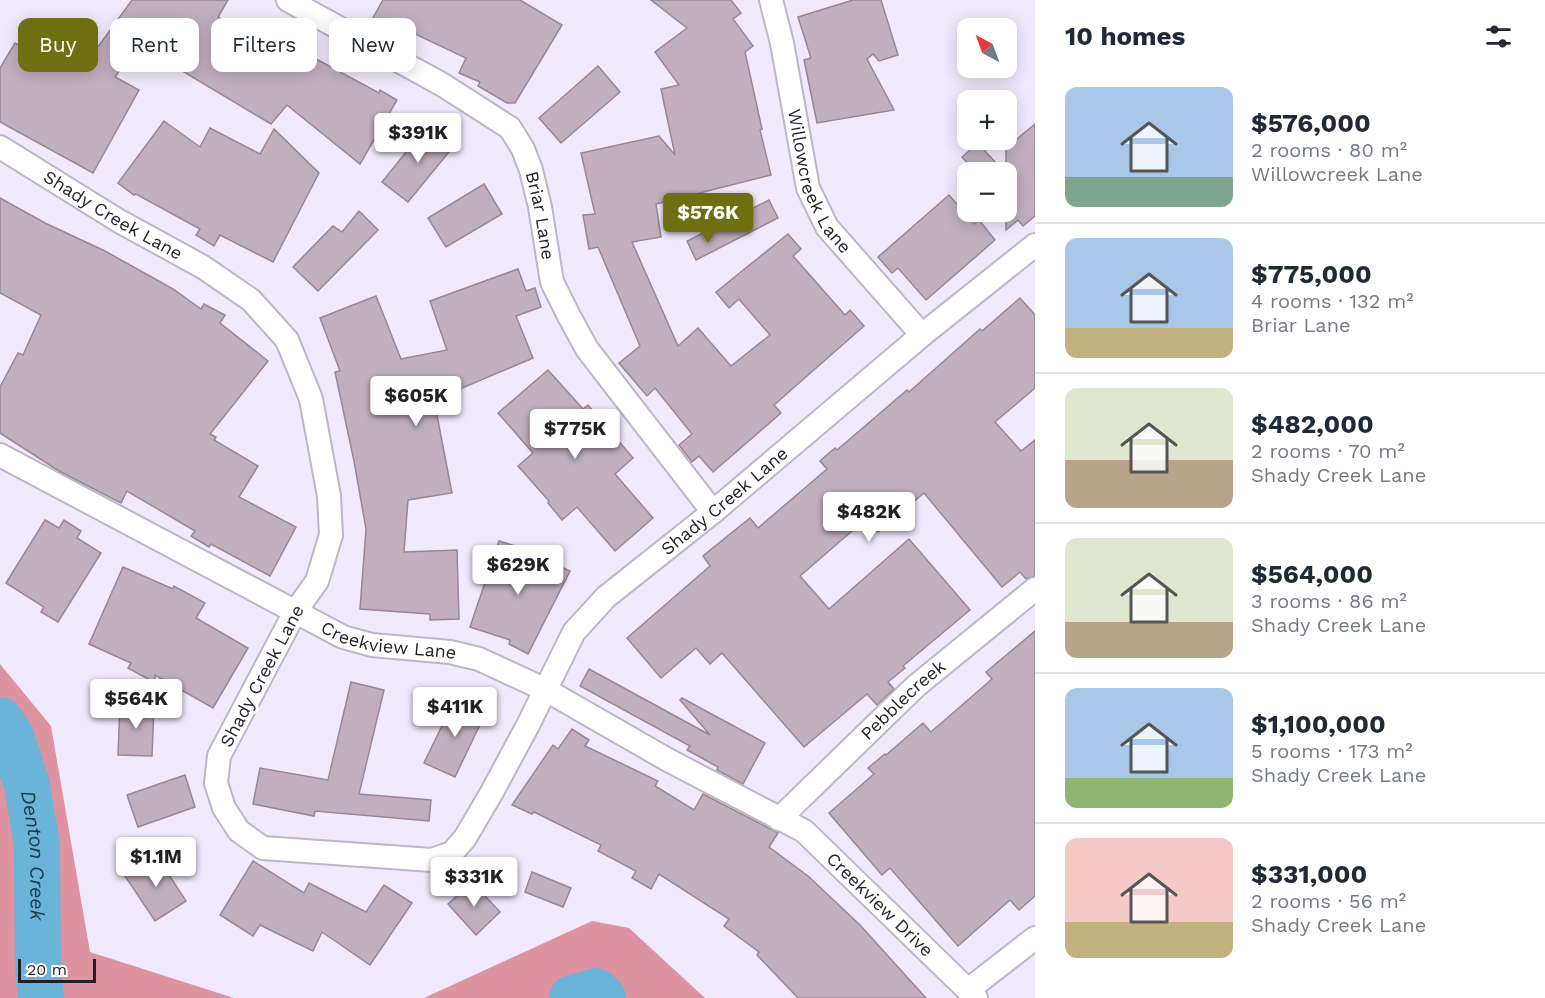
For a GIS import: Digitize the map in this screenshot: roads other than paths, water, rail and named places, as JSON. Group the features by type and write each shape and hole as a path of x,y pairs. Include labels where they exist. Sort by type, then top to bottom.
{"street":[{"name":"Briar Lane","path":"288,0 443,85 510,128 524,149 531,170 540,207 552,282 586,349 714,512"},
{"name":"Willowcreek Lane","path":"771,0 782,43 808,189 827,226 922,335"},
{"name":"Shady Creek Lane","path":"0,147 120,221 203,267 251,300 287,340 310,399 329,496 331,536 317,581 295,612 219,756 216,783 224,808 238,831 263,848 432,860 452,854 465,838 492,792 574,632 606,597 714,512 922,335 1035,245"},
{"name":"Creekview Lane","path":"0,455 343,637 372,645 450,652 479,659 546,690 779,819"},
{"name":"Pebblecreek","path":"779,819 916,686 1035,589"},
{"name":"Creekview Drive","path":"779,819 804,831 972,994"},
{"path":"972,994 1035,938"}],"waterway":[{"name":"Denton Creek","path":"0,720 10,734 27,785 37,845 38,968 41,998"},
{"name":"Denton Creek","path":"572,998 596,991 603,998"}]}
